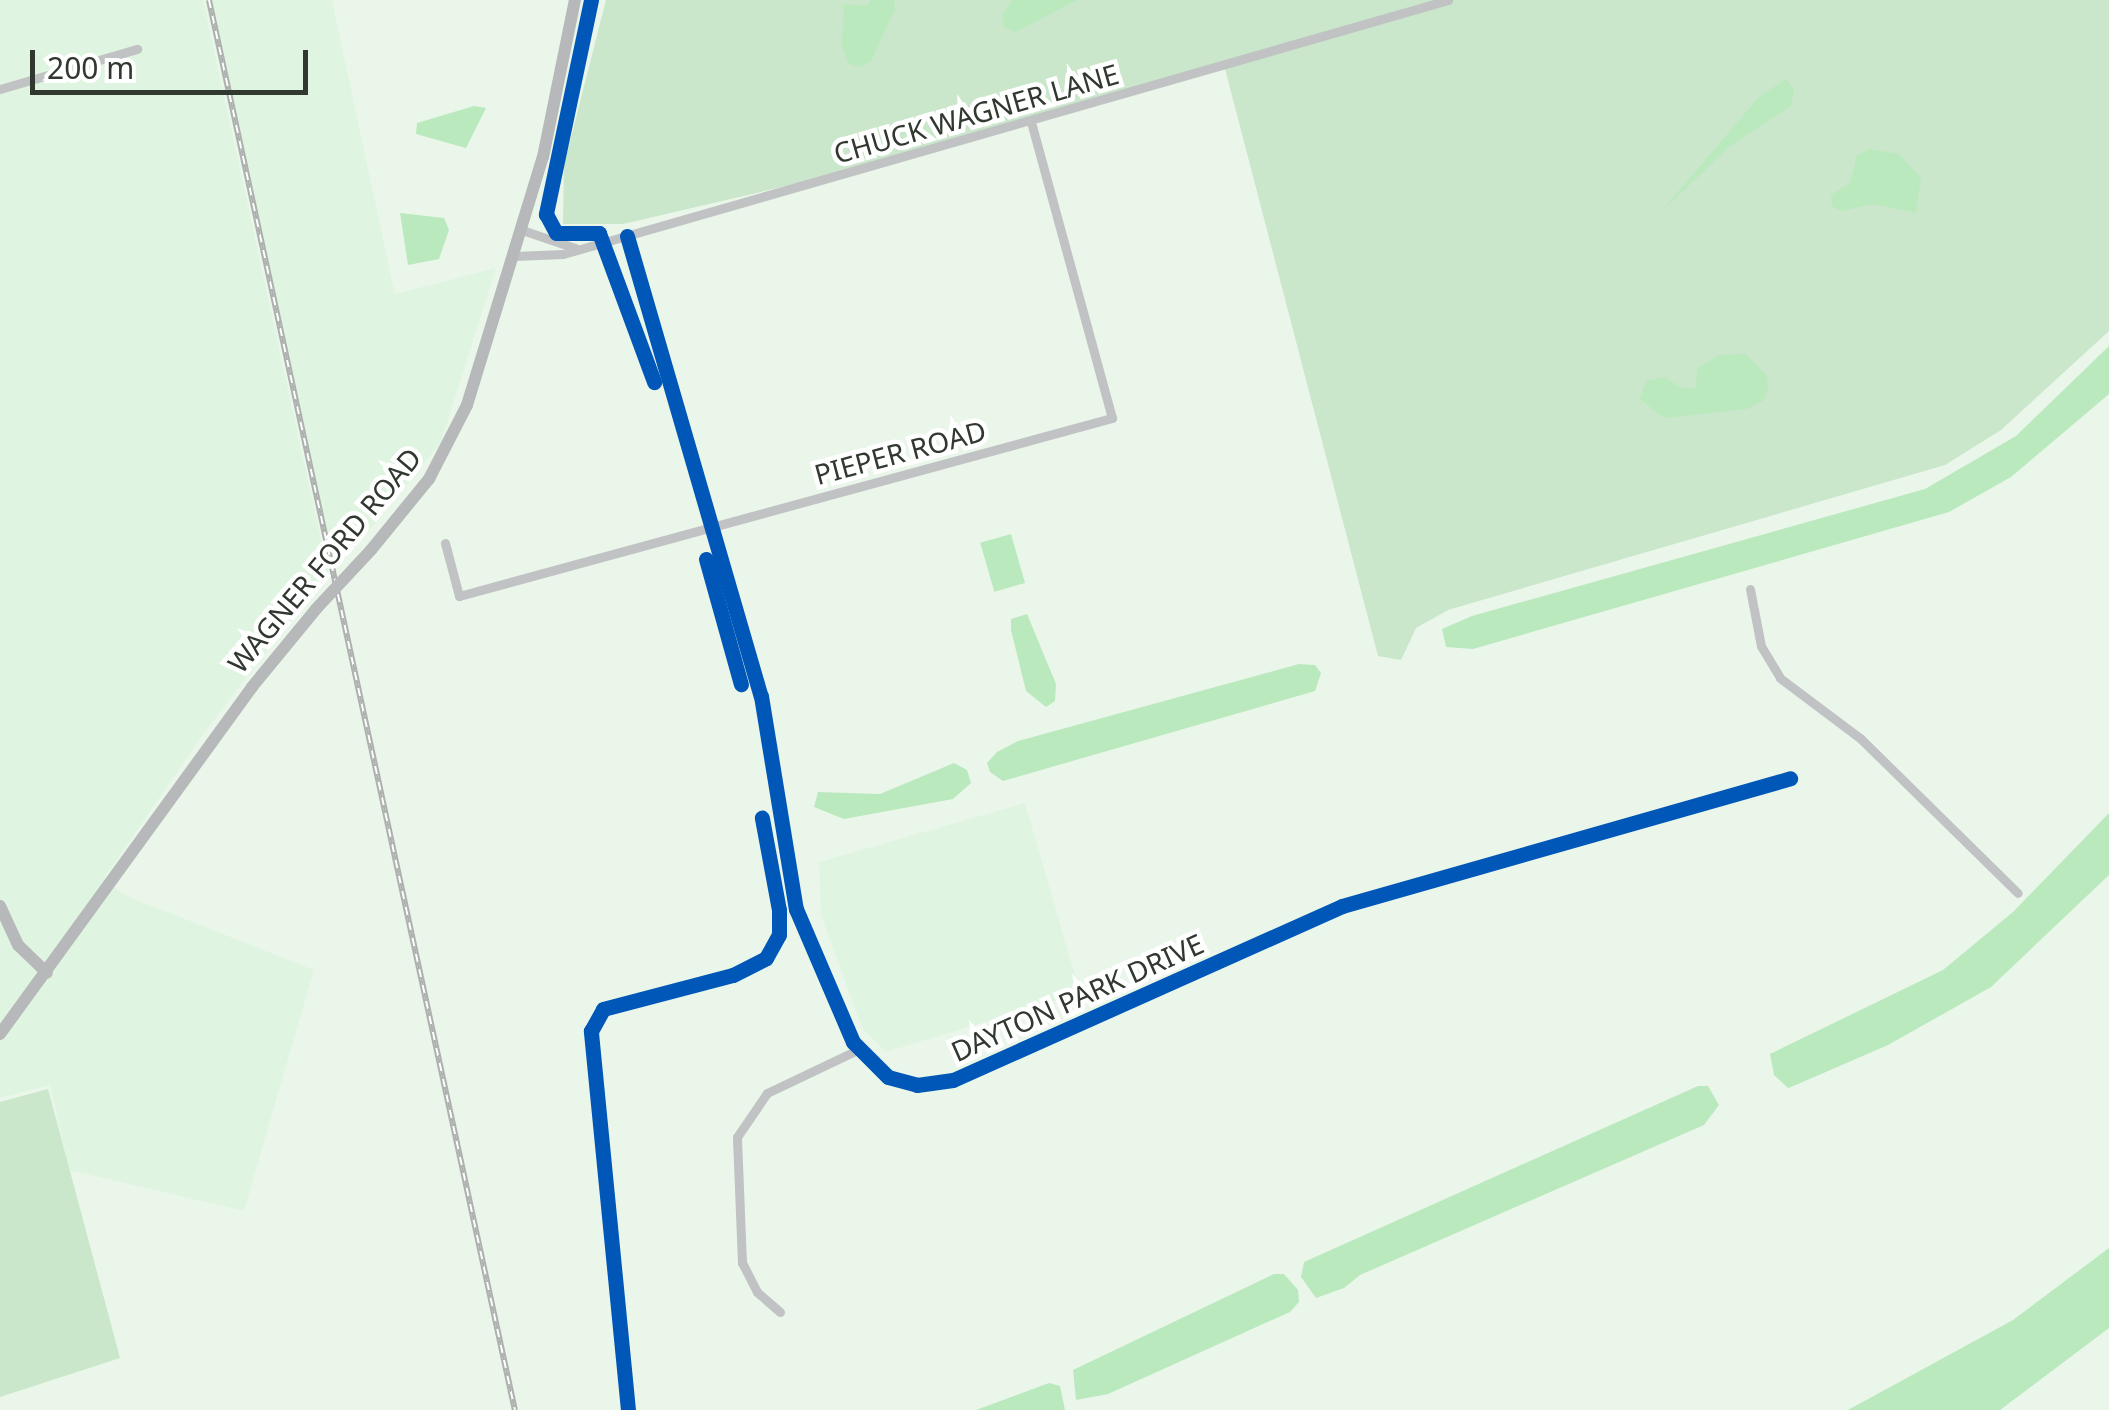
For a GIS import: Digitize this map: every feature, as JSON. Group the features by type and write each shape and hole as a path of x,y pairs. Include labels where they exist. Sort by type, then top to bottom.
{"main road":[{"name":"WAGNER FORD ROAD","path":"0,1034 252,687 371,550 454,436 516,256 576,0"},
{"path":"0,906 18,946 48,973"}],"street":[{"name":"CHUCK WAGNER LANE","path":"516,256 549,257 627,236 1448,0"},
{"path":"0,88 137,48"},
{"name":"PIEPER ROAD","path":"445,543 459,596 1112,418 1031,122"},
{"path":"522,230 574,248"},
{"path":"627,236 761,696 796,909 858,1050 767,1094 737,1136 742,1262 757,1292 780,1312"},
{"path":"1750,589 1760,646 1780,678 1860,738 2018,893"},
{"name":"DAYTON PARK DRIVE","path":"858,1050 888,1077 943,1084 1342,906 1790,778"}],"shaded area":[{"path":"0,0 203,0 328,572 204,733 103,880 129,897 314,970 244,1211 69,1170 50,1085 0,1098"},
{"path":"205,0 332,0 395,294 496,268 441,442 377,522 330,567"},
{"path":"606,0 2109,0 2109,331 2001,430 1945,465 1448,610 1416,628 1401,660 1378,656 1224,65 889,162 623,224 563,224 564,165"},
{"path":"871,0 894,0 895,9 871,61 859,67 848,63 842,45 844,4 867,6"},
{"path":"1013,0 1077,0 1015,32 1004,27 1002,15"},
{"path":"1786,79 1794,90 1791,106 1730,146 1660,213 1759,97"},
{"path":"474,106 486,108 466,148 416,134 417,123"},
{"path":"1869,149 1899,154 1921,178 1916,213 1873,204 1841,211 1832,206 1831,195 1850,183 1857,156"},
{"path":"400,213 444,218 449,230 439,259 408,265"},
{"path":"2109,346 2109,394 2011,477 1949,512 1473,649 1446,647 1442,629 1472,616 1925,489 2016,436"},
{"path":"1746,354 1767,376 1768,388 1764,400 1747,409 1664,418 1640,399 1646,381 1665,377 1681,388 1696,388 1697,369 1719,355"},
{"path":"1011,534 1025,583 994,592 980,543"},
{"path":"1027,614 1056,684 1055,701 1046,707 1026,691 1011,630 1011,619"},
{"path":"1299,664 1315,665 1321,673 1315,691 1003,781 990,772 987,763 997,752 1018,741"},
{"path":"954,763 967,770 971,783 953,799 844,819 814,807 818,792 880,794"},
{"path":"1025,803 1080,993 886,1052 862,1028 821,915 819,862"},
{"path":"2109,813 2109,875 1991,987 1888,1045 1798,1084 1788,1088 1774,1075 1770,1054 1943,970 2013,912"},
{"path":"1698,1086 1708,1086 1719,1105 1704,1125 1360,1275 1344,1288 1316,1298 1301,1277 1304,1262"},
{"path":"48,1089 120,1358 0,1397 0,1102"},
{"path":"2109,1248 2109,1328 2000,1410 1848,1410 2013,1320"},
{"path":"1274,1274 1284,1274 1298,1290 1299,1302 1290,1312 1108,1394 1076,1400 1073,1370"},
{"path":"1049,1383 1060,1386 1065,1410 976,1410"}],"railway":[{"path":"209,0 515,1410"}],"cycle path":[{"path":"591,0 546,214 556,233 599,233 654,382"},
{"path":"627,236 761,696 796,909 853,1042 888,1077 917,1085 953,1080 1342,906 1790,778"},
{"path":"706,559 741,684"},
{"path":"628,1410 591,1031 603,1009 733,975 766,958 779,935 779,910 762,818"}]}
